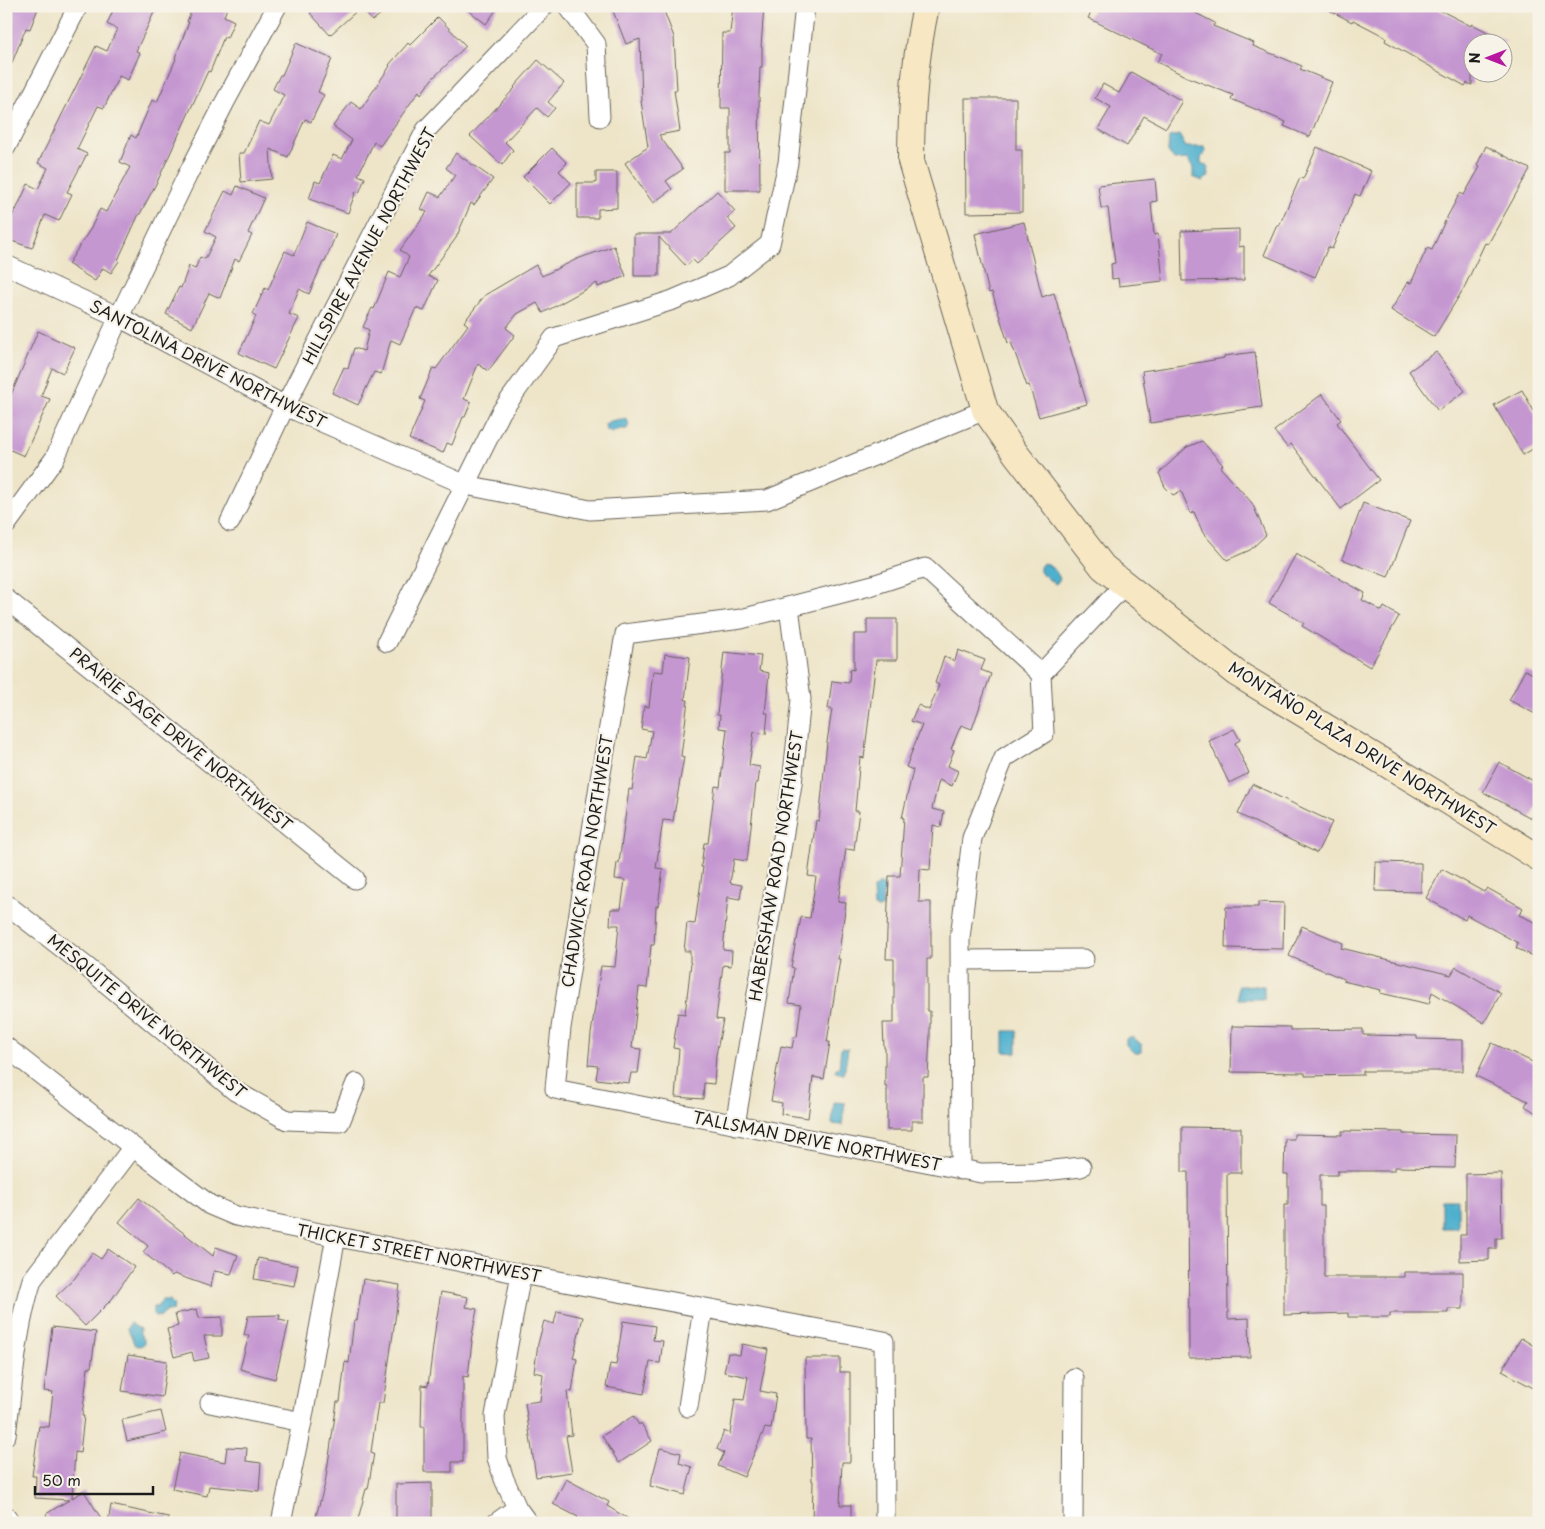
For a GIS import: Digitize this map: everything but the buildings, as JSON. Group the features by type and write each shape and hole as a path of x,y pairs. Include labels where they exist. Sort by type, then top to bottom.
{"street":[{"path":"6,146 78,6"},
{"path":"6,526 54,458 119,317 200,151 277,6"},
{"name":"HILLSPIRE AVENUE NORTHWEST","path":"230,522 285,406 426,130 544,6"},
{"path":"568,6 596,44 600,117"},
{"path":"387,642 501,412 554,338 673,300 713,283 729,276 770,244 788,163 804,6"},
{"name":"MONTAÑO PLAZA DRIVE NORTHWEST","path":"926,6 919,38 911,131 911,161 986,410 1016,454 1103,567 1236,673 1539,858"},
{"name":"SANTOLINA DRIVE NORTHWEST","path":"6,265 119,317 285,406 466,485 590,510 767,500 986,410"},
{"path":"790,607 873,586 925,568 1041,674 1044,733 1004,758 972,838 960,938 961,1170"},
{"path":"1041,674 1125,584"},
{"name":"PRAIRIE SAGE DRIVE NORTHWEST","path":"6,599 355,879"},
{"name":"CHADWICK ROAD NORTHWEST","path":"555,1089 561,1028 625,634 741,619 790,607"},
{"name":"HABERSHAW ROAD NORTHWEST","path":"735,1125 790,794 801,700 790,607"},
{"name":"MESQUITE DRIVE NORTHWEST","path":"6,904 88,968 235,1091 288,1120 340,1122 356,1083"},
{"path":"960,960 1084,959"},
{"name":"THICKET STREET NORTHWEST","path":"6,1047 210,1206 236,1216 522,1274 884,1341 885,1523"},
{"name":"TALLSMAN DRIVE NORTHWEST","path":"555,1089 981,1174 1035,1172 1081,1167"},
{"path":"6,1435 20,1330 32,1280 133,1147"},
{"path":"281,1523 302,1422 336,1236"},
{"path":"496,1523 522,1516 504,1479 497,1458 495,1416 522,1274"},
{"path":"688,1407 703,1308"},
{"path":"1073,1523 1074,1378"},
{"path":"210,1403 302,1422"},
{"path":"6,1516 10,1523"}],"water":[{"path":"1179,135 1186,147 1204,147 1206,151 1201,158 1201,163 1208,166 1209,176 1203,181 1193,177 1193,168 1187,159 1174,160 1168,152 1169,137"},
{"path":"622,419 627,420 629,424 627,429 619,429 612,433 606,430 605,424"},
{"path":"1043,563 1051,567 1058,574 1060,579 1056,584 1040,572 1040,567"},
{"path":"879,884 883,885 885,890 882,898 883,907 879,909 874,907 873,889"},
{"path":"1238,986 1264,986 1264,999 1238,999"},
{"path":"1004,1031 1017,1031 1017,1053 1004,1052"},
{"path":"1128,1037 1133,1037 1142,1045 1142,1051 1134,1053 1126,1045"},
{"path":"841,1048 848,1049 844,1074 835,1072 836,1068 839,1068"},
{"path":"834,1102 845,1103 842,1125 832,1124"},
{"path":"1442,1200 1458,1200 1458,1228 1442,1228"},
{"path":"162,1300 170,1300 174,1306 172,1311 166,1311 162,1316 155,1317 153,1315 153,1307 157,1307"},
{"path":"130,1323 140,1329 144,1344 137,1346 134,1344 127,1329"}]}
